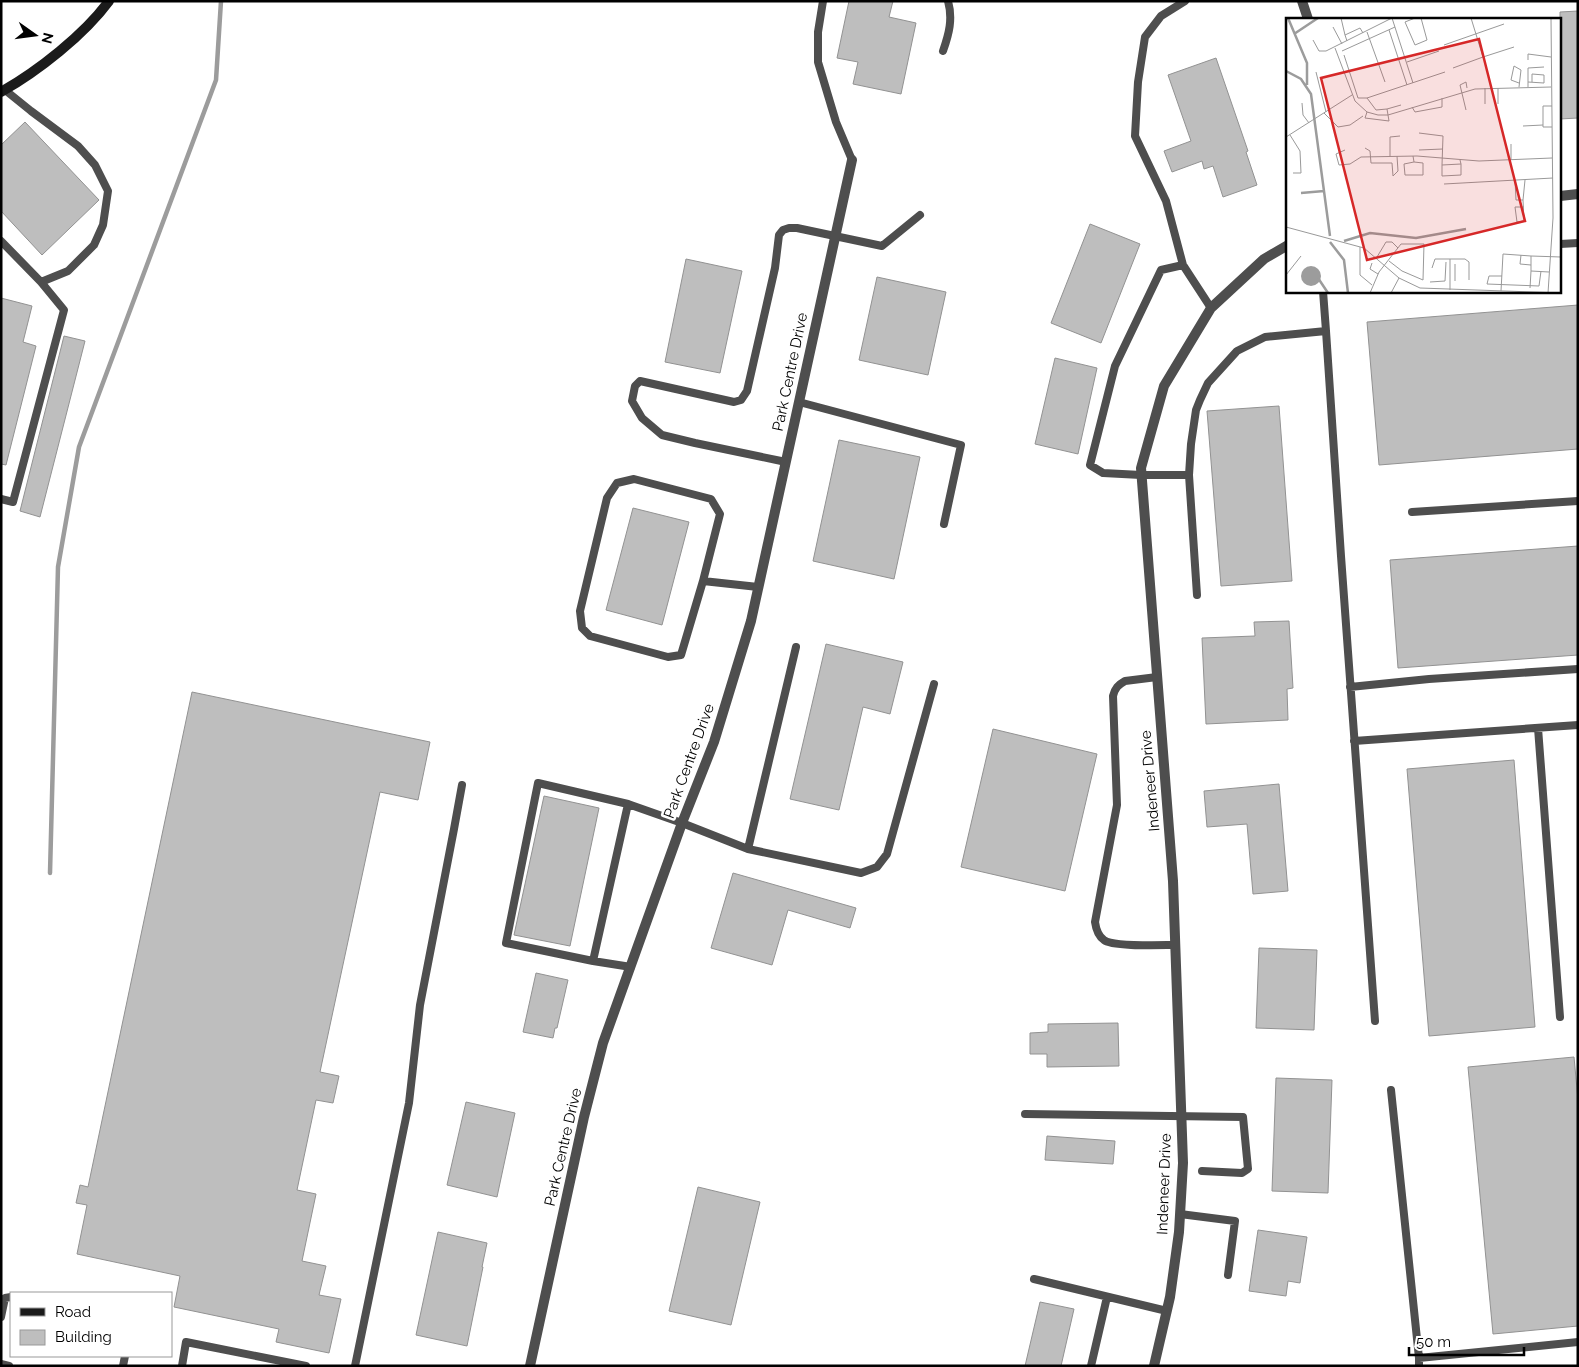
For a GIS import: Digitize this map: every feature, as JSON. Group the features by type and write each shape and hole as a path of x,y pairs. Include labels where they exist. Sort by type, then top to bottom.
{"street":[{"path":"3,91 49,60 82,32 109,1"},
{"path":"1302,1 1308,18"},
{"name":"Park Centre Drive","path":"530,1366 584,1117 603,1043 682,823 714,742 750,621 852,160"},
{"path":"1562,196 1578,194"},
{"name":"Indeneer Drive","path":"1154,1366 1167,1311 1176,1250 1183,1163 1174,881 1141,468 1164,386 1211,308 1264,258 1286,246"}],"lane":[{"path":"823,1 818,32 818,62 836,122 852,160"},
{"path":"943,51 950,32 951,11 948,1"},
{"path":"1185,1 1161,16 1145,37 1138,82 1135,136 1166,201 1183,265 1211,308"},
{"path":"3,91 78,146 95,165 108,191 103,224 94,245 68,272 41,282"},
{"path":"786,462 662,435 642,418 632,400 635,386 640,381 734,402 741,400 747,392 775,268 779,235 783,230 790,228 882,246 920,215"},
{"path":"1,240 41,282 64,310 13,502 1,499"},
{"path":"1562,244 1578,243"},
{"path":"1183,265 1161,270 1115,366 1090,465 1103,473 1189,475"},
{"path":"1323,292 1375,1020"},
{"path":"1197,595 1189,475 1196,410 1208,383 1237,351 1265,337 1326,331"},
{"path":"799,402 961,445 944,524"},
{"path":"634,479 711,499 720,514 704,581 682,655 668,657 590,636 582,628 580,611 608,498 617,483 634,479"},
{"path":"1412,512 1578,501"},
{"path":"704,581 758,587"},
{"path":"748,849 796,647"},
{"path":"1350,687 1429,679 1578,669"},
{"path":"1157,677 1125,681 1116,688 1113,696 1117,805 1095,922 1097,932 1104,941 1114,944 1175,945"},
{"path":"631,967 506,943 538,783 628,804 748,849 862,873 877,867 887,854 934,684"},
{"path":"1354,741 1578,725"},
{"path":"1538,728 1560,1017"},
{"path":"355,1366 409,1103 420,1005 462,784"},
{"path":"593,960 628,804"},
{"path":"1391,1090 1419,1362 1578,1342"},
{"path":"1024,1114 1242,1117 1248,1169 1242,1173 1202,1171"},
{"path":"1180,1214 1235,1221 1228,1275"},
{"path":"1034,1279 1167,1311"},
{"path":"1,1317 5,1298 10,1297"},
{"path":"1090,1366 1107,1297"},
{"path":"182,1366 186,1342 306,1366"},
{"path":"1,1364 9,1366"}],"building":[{"path":"849,1 893,1 889,17 916,23 901,94 853,84 858,62 837,58"},
{"path":"1578,11 1578,118 1562,119 1562,18 1560,18 1560,12"},
{"path":"1216,58 1248,151 1246,152 1257,185 1223,197 1213,166 1204,169 1202,161 1172,172 1164,151 1191,141 1168,75"},
{"path":"25,122 99,200 42,255 1,211 1,145"},
{"path":"1090,224 1140,244 1101,343 1051,323"},
{"path":"686,259 742,271 720,373 665,362"},
{"path":"877,277 946,292 928,375 859,360"},
{"path":"1,298 32,306 23,342 36,346 6,465 1,464"},
{"path":"1578,305 1578,449 1379,465 1367,322"},
{"path":"64,336 85,341 40,517 20,511"},
{"path":"1055,358 1097,368 1078,454 1035,444"},
{"path":"1279,406 1292,581 1221,586 1207,411"},
{"path":"839,440 920,457 894,579 813,561"},
{"path":"633,508 689,522 662,625 606,610"},
{"path":"1578,546 1578,655 1398,668 1390,560"},
{"path":"1289,621 1293,688 1287,689 1288,720 1206,724 1202,638 1255,636 1254,622"},
{"path":"826,644 903,662 890,714 863,707 839,810 790,799"},
{"path":"192,692 430,742 418,800 380,792 320,1072 339,1076 333,1103 316,1100 297,1190 316,1194 302,1261 326,1266 319,1295 341,1299 329,1353 276,1342 279,1329 174,1307 180,1276 77,1254 87,1205 76,1203 80,1185 88,1187"},
{"path":"993,729 1097,754 1065,891 961,867"},
{"path":"1514,760 1535,1027 1429,1036 1407,769"},
{"path":"1279,784 1288,891 1253,894 1247,824 1207,827 1204,791"},
{"path":"544,796 599,808 570,946 514,935"},
{"path":"733,873 856,908 850,928 788,910 772,965 711,948"},
{"path":"1259,948 1317,950 1314,1030 1256,1028"},
{"path":"536,973 568,980 553,1038 523,1032"},
{"path":"1118,1023 1119,1066 1047,1067 1047,1054 1030,1054 1030,1033 1048,1032 1048,1024"},
{"path":"1574,1057 1578,1100 1578,1326 1493,1334 1468,1067"},
{"path":"1276,1078 1332,1080 1328,1193 1272,1191"},
{"path":"466,1102 515,1113 497,1197 447,1185"},
{"path":"1047,1136 1115,1141 1113,1164 1045,1160"},
{"path":"698,1187 760,1202 731,1325 669,1311"},
{"path":"1258,1230 1307,1237 1300,1283 1288,1281 1286,1296 1249,1291"},
{"path":"438,1232 487,1243 467,1346 416,1335"},
{"path":"1040,1302 1074,1309 1061,1366 1025,1366"}],"waterway":[{"path":"50,873 58,567 79,447 216,80 221,1"}]}
